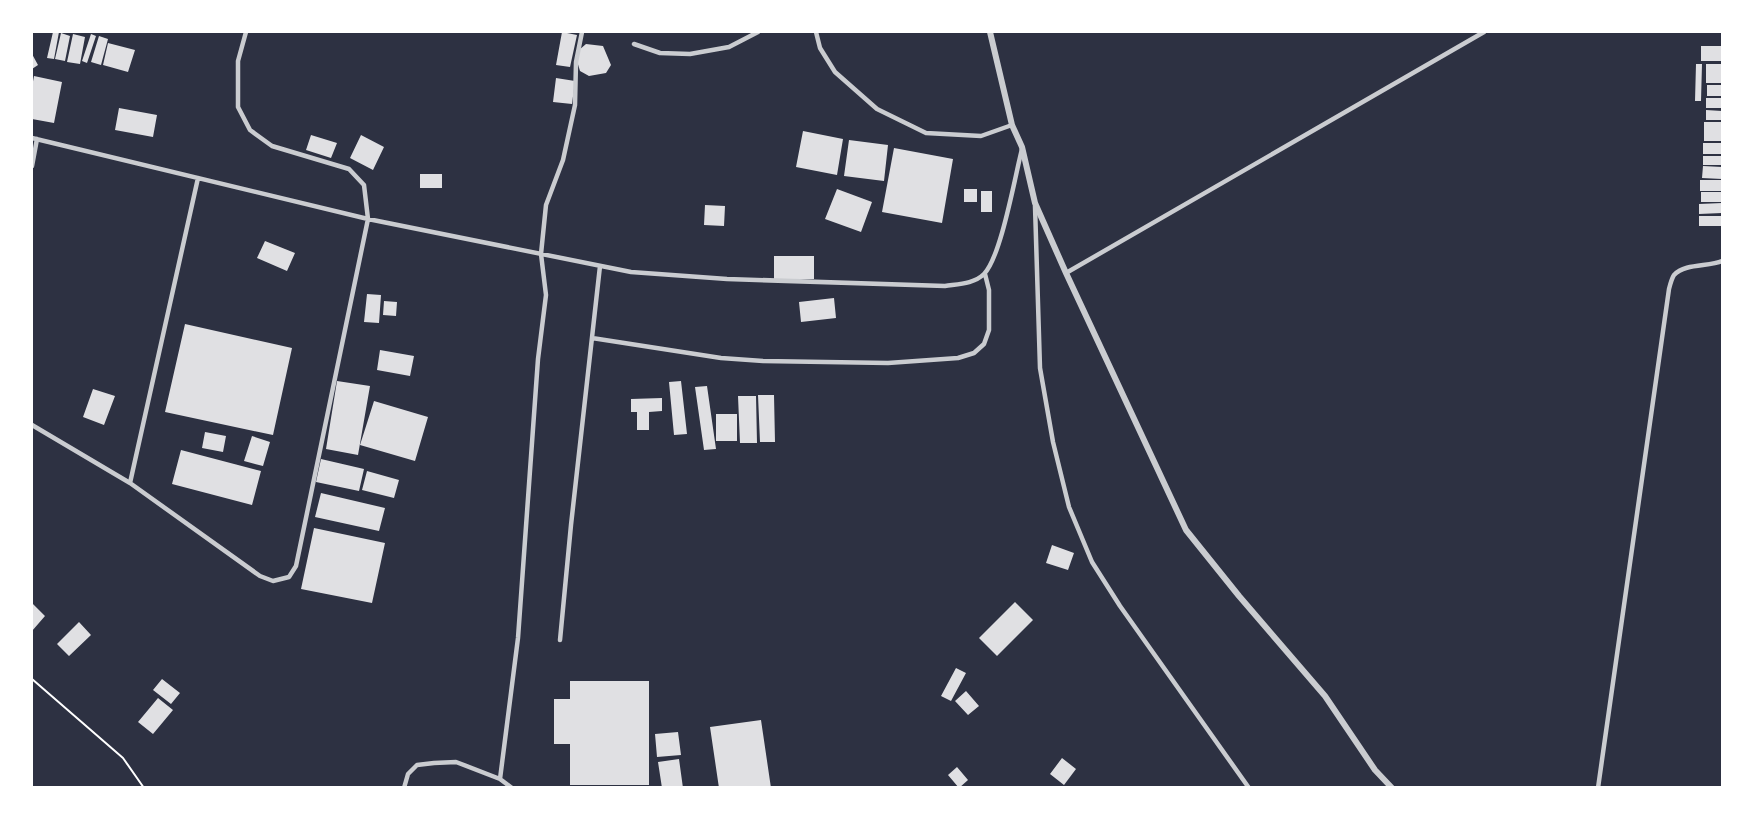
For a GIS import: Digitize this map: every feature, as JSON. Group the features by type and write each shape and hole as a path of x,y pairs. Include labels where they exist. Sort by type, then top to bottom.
{"street":[{"path":"990,32 1012,125 1022,147 1035,203 1186,530 1325,696 1375,770 1392,788"}],"lane":[{"path":"32,425 130,483 260,576 273,581 290,577 296,567 368,219 364,185 349,169 272,146 250,130 238,107 238,61 246,32"},
{"path":"500,779 518,638 538,359 546,295 541,254 546,205 563,160 574,105 576,62 582,32"},
{"path":"634,44 660,53 690,54 729,47 758,32"},
{"path":"816,32 820,48 835,72 877,109 926,133 981,136 1012,125"},
{"path":"1066,273 1484,32"},
{"path":"32,166 34,138 368,219 631,272 727,279 945,286 970,283 985,274 998,248 1022,147"},
{"path":"130,483 198,178"},
{"path":"1035,203 1040,368 1053,442 1069,507 1092,562 1114,597 1249,788"},
{"path":"1598,788 1669,289 1674,276 1684,269 1722,261"},
{"path":"560,640 600,266"},
{"path":"592,338 721,358 763,361 888,363 958,358 974,353 984,344 989,330 989,290 985,274"},
{"path":"404,788 408,774 417,765 456,762 500,779 512,788"}],"path":[{"path":"32,680 123,758 144,788"}],"building":[{"path":"53,32 59,32 54,59 47,58"},
{"path":"562,32 577,35 570,67 556,65"},
{"path":"61,33 70,36 65,61 55,59"},
{"path":"73,34 85,37 80,64 67,62"},
{"path":"91,34 96,36 87,63 82,61"},
{"path":"99,36 108,39 101,65 91,62"},
{"path":"108,43 135,50 128,72 103,65"},
{"path":"586,44 603,46 611,65 606,73 589,76 580,71 577,61 579,50"},
{"path":"1701,46 1722,46 1722,61 1701,61"},
{"path":"32,54 38,65 32,69"},
{"path":"1696,64 1702,64 1701,101 1695,101"},
{"path":"1706,64 1722,64 1722,83 1706,83"},
{"path":"34,76 62,82 54,123 32,119"},
{"path":"556,78 575,81 572,104 553,102"},
{"path":"1707,85 1722,85 1722,96 1707,96"},
{"path":"1706,98 1722,98 1722,108 1706,108"},
{"path":"119,108 157,115 153,137 115,130"},
{"path":"1706,110 1722,111 1722,120 1706,120"},
{"path":"1704,122 1722,122 1722,141 1704,141"},
{"path":"803,131 843,139 837,175 796,167"},
{"path":"311,135 337,143 331,158 306,150"},
{"path":"361,135 384,147 373,170 350,158"},
{"path":"849,140 888,145 884,181 844,176"},
{"path":"1703,143 1722,143 1722,154 1703,154"},
{"path":"894,148 953,159 942,223 882,212"},
{"path":"1703,156 1722,156 1722,165 1703,165"},
{"path":"1703,166 1722,167 1722,179 1702,178"},
{"path":"420,174 442,174 442,188 420,188"},
{"path":"1700,180 1722,180 1722,191 1700,191"},
{"path":"837,189 872,202 861,232 825,219"},
{"path":"964,189 977,189 977,202 964,202"},
{"path":"981,191 992,191 992,212 981,212"},
{"path":"1701,192 1722,192 1722,202 1701,202"},
{"path":"1722,203 1722,213 1699,214 1699,204"},
{"path":"705,205 725,206 724,226 704,225"},
{"path":"1699,216 1722,216 1722,226 1699,226"},
{"path":"265,241 295,253 287,271 257,258"},
{"path":"774,256 814,256 814,279 774,279"},
{"path":"367,294 381,295 379,323 364,322"},
{"path":"834,298 836,318 801,322 799,302"},
{"path":"384,301 397,302 396,316 383,315"},
{"path":"185,324 292,348 273,435 165,412"},
{"path":"380,350 414,356 410,376 377,370"},
{"path":"337,381 370,386 358,455 326,449"},
{"path":"681,381 687,434 674,435 669,382"},
{"path":"707,386 716,449 704,450 695,387"},
{"path":"93,389 115,396 104,425 83,417"},
{"path":"758,395 774,395 775,442 760,442"},
{"path":"738,396 756,396 757,443 740,443"},
{"path":"662,398 662,411 649,412 649,430 637,430 637,412 631,412 631,399"},
{"path":"374,401 428,417 415,461 360,445"},
{"path":"716,414 737,414 737,441 716,441"},
{"path":"205,432 226,436 223,452 202,448"},
{"path":"252,436 270,442 263,466 244,461"},
{"path":"181,450 261,471 252,505 172,484"},
{"path":"321,459 364,469 359,491 316,482"},
{"path":"367,471 399,480 394,498 362,490"},
{"path":"321,493 385,508 379,531 315,517"},
{"path":"314,528 385,543 372,603 301,589"},
{"path":"1052,545 1074,553 1068,570 1046,563"},
{"path":"1015,602 1033,620 997,656 979,638"},
{"path":"32,603 45,616 32,631"},
{"path":"79,622 91,635 69,656 57,644"},
{"path":"956,668 966,673 951,701 941,696"},
{"path":"162,679 180,693 171,704 153,690"},
{"path":"570,681 649,681 649,785 570,785 570,744 554,744 554,699 570,699"},
{"path":"966,691 979,706 968,715 955,701"},
{"path":"158,698 173,710 153,734 138,722"},
{"path":"761,720 771,788 719,788 710,727"},
{"path":"678,732 681,755 657,757 655,734"},
{"path":"1062,758 1076,769 1064,785 1050,774"},
{"path":"679,759 683,788 662,788 658,762"},
{"path":"957,767 968,780 959,788 948,775"}]}
